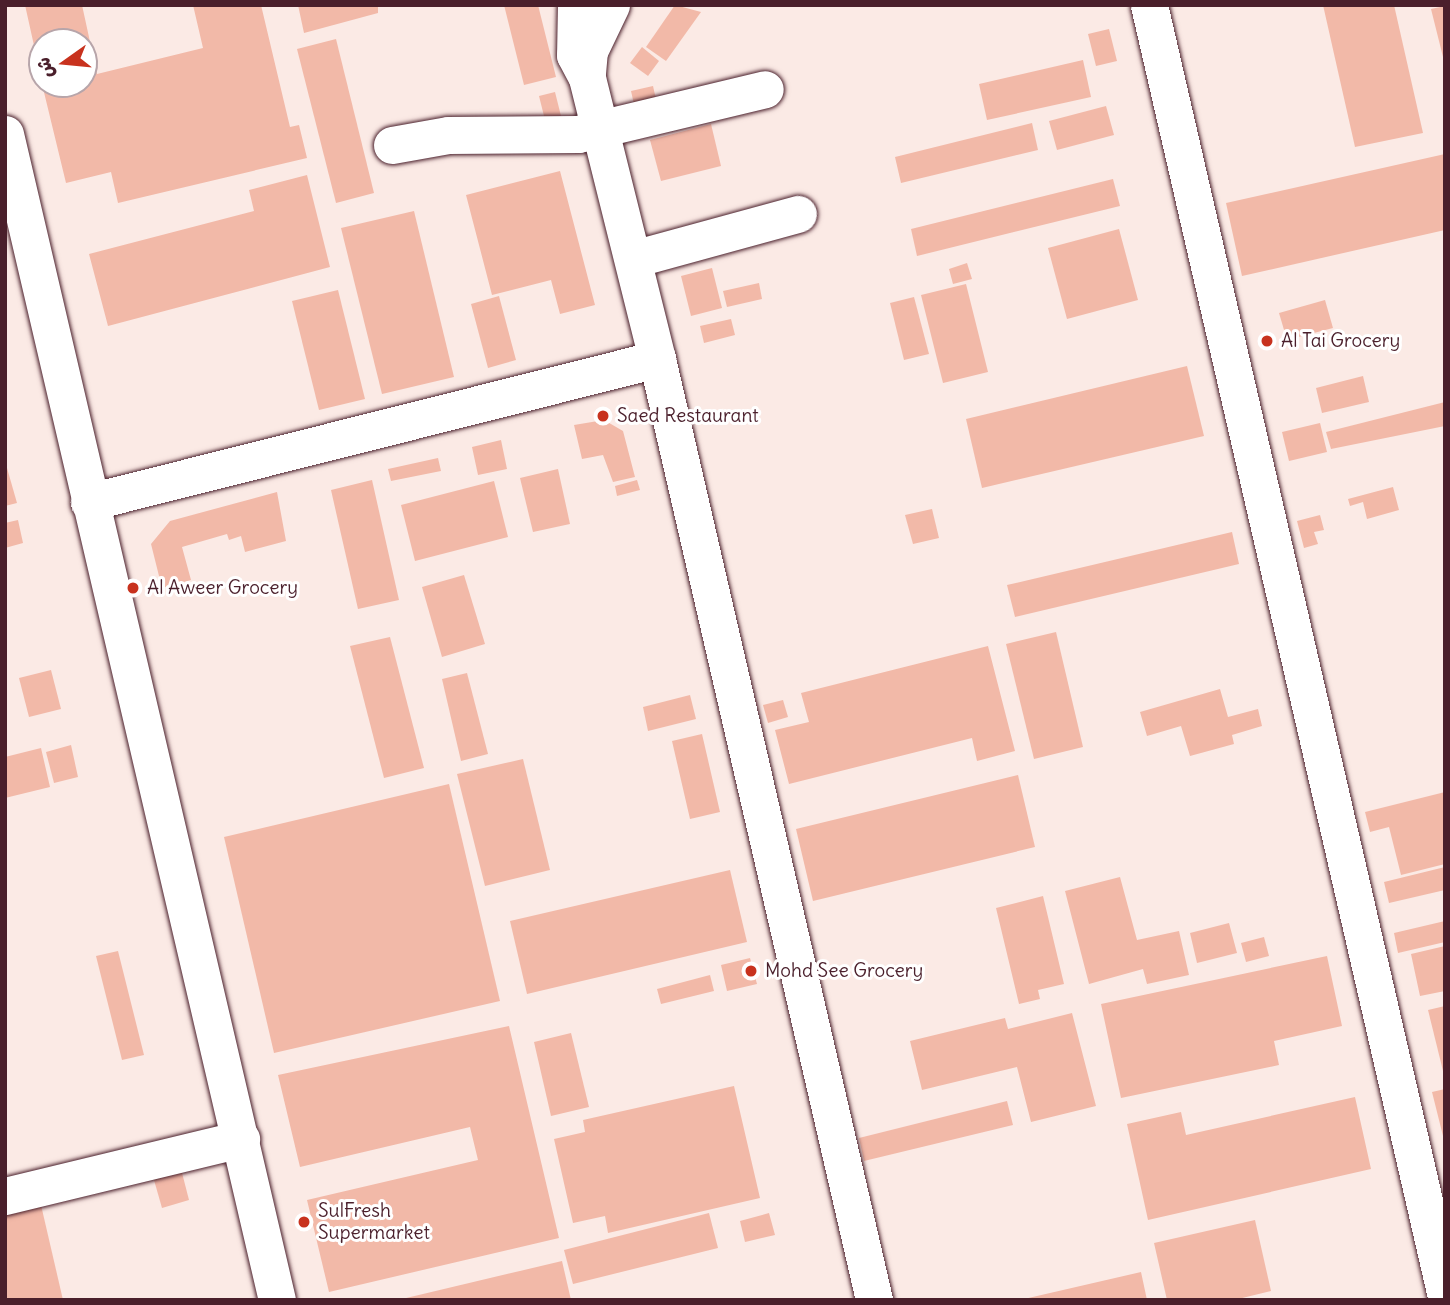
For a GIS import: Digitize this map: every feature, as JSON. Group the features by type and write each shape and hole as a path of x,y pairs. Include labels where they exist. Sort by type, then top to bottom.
{"lane":[{"path":"576,5 575,55 587,78 657,359 874,1300"},
{"path":"587,78 589,51 611,5"},
{"path":"1149,5 1431,1181 1445,1292"},
{"path":"391,145 448,135 540,137 600,129 765,89"},
{"path":"5,134 277,1300"},
{"path":"632,259 798,214"},
{"path":"89,502 657,359"},
{"path":"5,1196 241,1139"}],"building":[{"path":"25,5 82,5 87,28 30,28"},
{"path":"193,5 261,5 290,127 299,125 307,158 118,203 111,172 66,183 45,98 98,98 98,74 203,48"},
{"path":"298,5 378,5 378,13 304,33"},
{"path":"504,5 538,5 556,77 524,85"},
{"path":"675,5 701,12 666,61 646,47"},
{"path":"1323,5 1394,5 1423,133 1355,147"},
{"path":"1445,6 1445,61 1444,61 1431,9"},
{"path":"1109,29 1117,61 1096,66 1088,34"},
{"path":"336,39 374,193 336,203 297,49"},
{"path":"642,47 659,61 648,76 630,63"},
{"path":"1083,60 1091,97 987,120 979,84"},
{"path":"653,86 658,108 636,113 631,91"},
{"path":"555,92 561,116 545,120 539,96"},
{"path":"1106,106 1114,135 1057,150 1049,121"},
{"path":"1032,123 1038,150 901,183 895,157"},
{"path":"711,124 721,166 661,181 650,140"},
{"path":"1445,154 1445,230 1242,276 1226,203"},
{"path":"560,171 595,305 560,314 551,280 492,295 466,195"},
{"path":"307,175 330,267 108,326 89,254 254,211 249,190"},
{"path":"1113,179 1120,206 917,256 911,229"},
{"path":"414,211 454,377 382,394 341,228"},
{"path":"1119,229 1138,300 1067,319 1048,248"},
{"path":"967,263 972,279 953,284 949,269"},
{"path":"712,268 722,308 691,316 681,276"},
{"path":"759,283 762,299 727,307 723,291"},
{"path":"966,284 988,372 943,383 921,295"},
{"path":"338,290 365,399 319,410 292,301"},
{"path":"499,296 516,360 488,368 471,304"},
{"path":"914,297 929,354 904,360 890,303"},
{"path":"1325,300 1333,328 1287,340 1279,313"},
{"path":"731,319 735,335 704,343 700,326"},
{"path":"1187,366 1204,436 982,488 966,419"},
{"path":"1363,376 1369,402 1322,413 1316,388"},
{"path":"1445,402 1445,426 1331,449 1326,432"},
{"path":"604,420 623,431 635,477 613,482 603,455 582,459 574,425"},
{"path":"1320,423 1327,452 1289,461 1282,432"},
{"path":"501,440 507,469 478,475 472,447"},
{"path":"438,458 441,471 391,481 388,469"},
{"path":"5,461 17,503 5,506"},
{"path":"558,469 570,524 533,532 520,478"},
{"path":"372,480 399,600 358,609 331,490"},
{"path":"637,480 640,490 617,496 615,486"},
{"path":"494,481 508,537 415,561 401,505"},
{"path":"1393,487 1399,510 1367,519 1363,502 1350,506 1348,499"},
{"path":"277,492 286,541 245,552 241,536 229,540 227,534 182,547 191,580 162,588 151,544 170,521"},
{"path":"932,509 939,538 913,544 905,515"},
{"path":"1320,515 1324,530 1314,532 1318,544 1304,548 1297,521"},
{"path":"18,520 23,543 5,548 5,523"},
{"path":"1232,532 1239,564 1015,617 1007,585"},
{"path":"464,575 485,644 442,657 422,587"},
{"path":"1056,632 1083,747 1034,759 1006,644"},
{"path":"390,637 424,768 384,778 350,646"},
{"path":"988,646 1015,751 977,761 972,738 789,784 775,730 809,722 801,693"},
{"path":"51,670 61,709 29,717 19,678"},
{"path":"467,673 488,754 461,761 442,679"},
{"path":"1220,689 1228,717 1258,709 1262,726 1232,735 1234,744 1190,756 1181,726 1147,736 1140,712"},
{"path":"690,695 696,719 648,731 643,707"},
{"path":"783,700 788,717 768,723 763,705"},
{"path":"702,734 720,812 690,819 672,741"},
{"path":"71,745 78,777 54,783 46,752"},
{"path":"41,748 50,787 5,798 5,757"},
{"path":"523,759 550,870 485,886 457,774"},
{"path":"1018,775 1035,847 813,901 796,829"},
{"path":"449,784 500,1001 274,1053 224,837"},
{"path":"1445,792 1445,864 1401,875 1389,827 1370,832 1365,812"},
{"path":"1445,867 1445,890 1389,903 1384,882"},
{"path":"730,870 747,942 527,994 510,921"},
{"path":"1120,877 1137,940 1179,931 1189,975 1147,984 1143,969 1089,984 1065,891"},
{"path":"1043,896 1064,984 1038,990 1040,999 1019,1004 996,908"},
{"path":"1445,921 1445,942 1398,953 1394,933"},
{"path":"1229,923 1237,953 1197,963 1190,933"},
{"path":"1264,937 1269,956 1246,962 1241,943"},
{"path":"1445,946 1445,991 1420,996 1411,954"},
{"path":"118,951 144,1055 122,1060 96,956"},
{"path":"1327,956 1342,1026 1274,1041 1279,1065 1121,1098 1101,1004"},
{"path":"750,958 757,984 727,991 721,965"},
{"path":"710,975 714,991 661,1004 657,989"},
{"path":"1445,1006 1445,1075 1444,1075 1428,1010"},
{"path":"1072,1013 1096,1106 1031,1122 1017,1067 922,1090 910,1041 1005,1018 1008,1029"},
{"path":"509,1026 559,1238 329,1292 307,1200 478,1160 470,1127 300,1167 278,1075"},
{"path":"571,1033 589,1107 551,1116 534,1042"},
{"path":"734,1086 760,1198 608,1233 605,1216 573,1223 554,1139 585,1132 583,1120"},
{"path":"1445,1089 1445,1140 1444,1140 1432,1092"},
{"path":"1355,1097 1371,1169 1148,1220 1127,1124 1181,1112 1186,1135"},
{"path":"1007,1101 1013,1125 864,1161 859,1138"},
{"path":"180,1165 189,1200 162,1208 152,1173"},
{"path":"41,1205 63,1300 5,1300 5,1214"},
{"path":"709,1213 718,1248 573,1284 564,1250"},
{"path":"769,1213 775,1235 745,1242 740,1221"},
{"path":"1255,1220 1271,1291 1234,1300 1167,1300 1154,1243"},
{"path":"562,1261 571,1300 402,1300 402,1299"},
{"path":"1141,1272 1147,1300 1024,1300 1024,1299"}],"place":[{"name":"Al Tai Grocery","path":"1267,341"},
{"name":"Saed Restaurant","path":"603,416"},
{"name":"Al Aweer Grocery","path":"133,588"},
{"name":"Mohd See Grocery","path":"751,971"},
{"name":"SulFresh Supermarket","path":"304,1222"}]}
